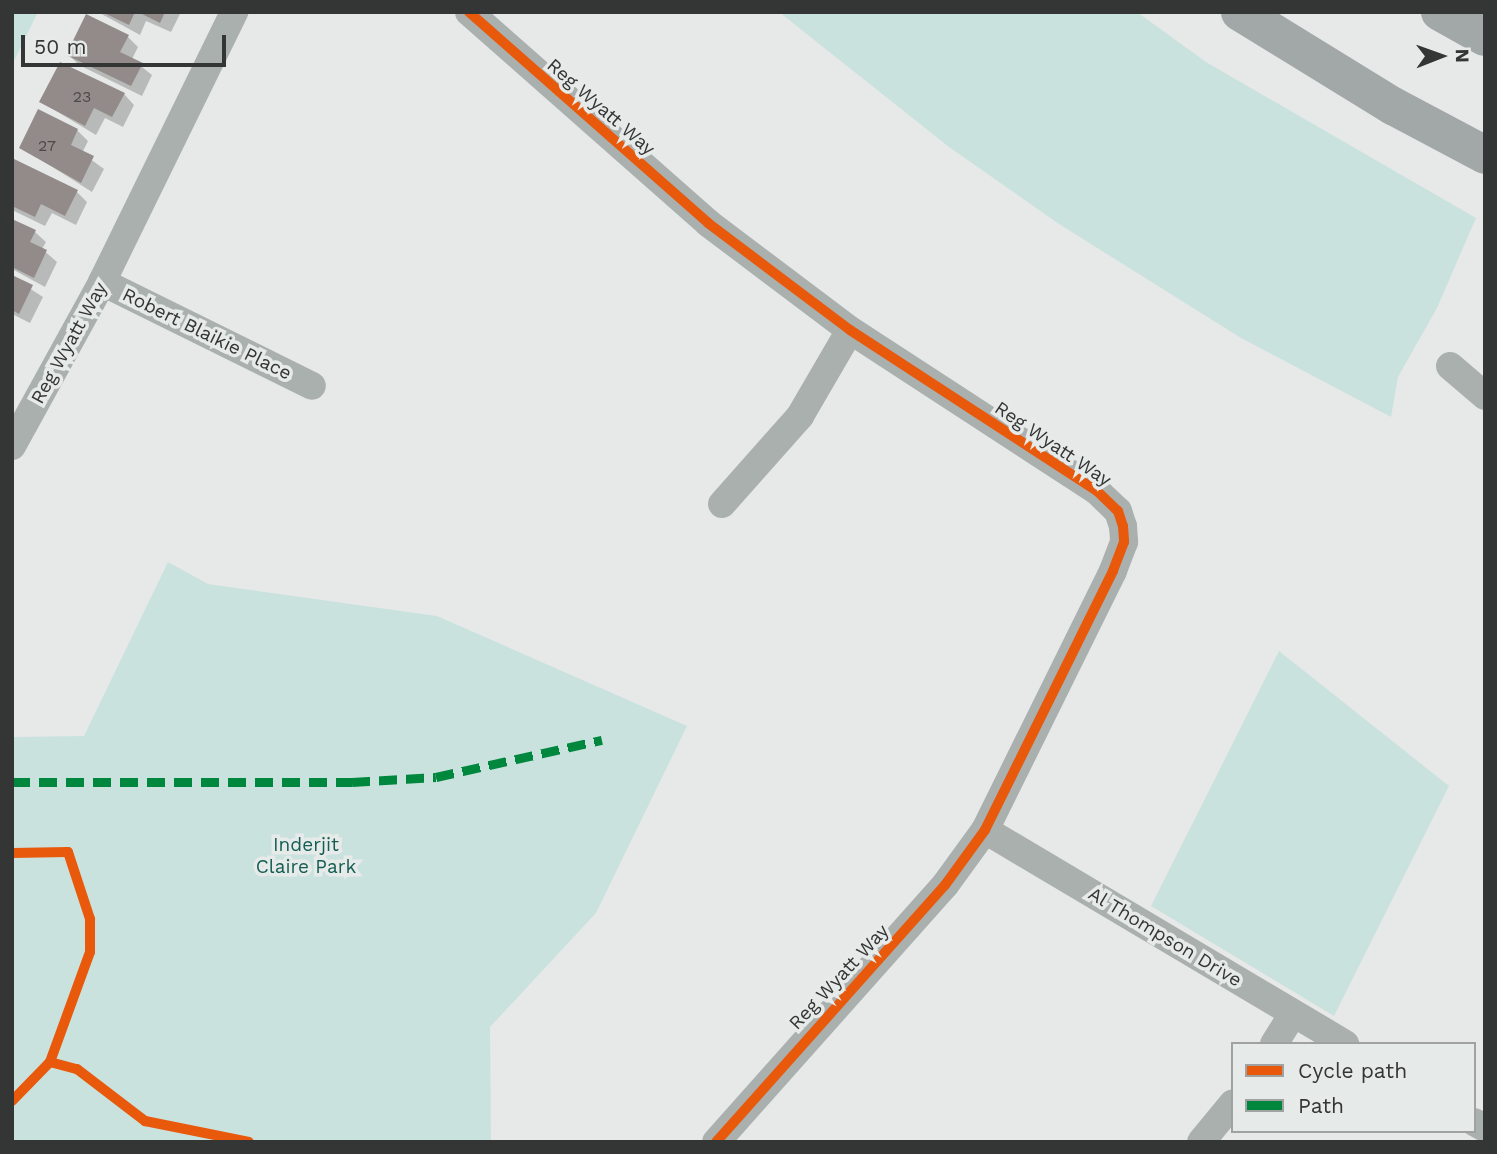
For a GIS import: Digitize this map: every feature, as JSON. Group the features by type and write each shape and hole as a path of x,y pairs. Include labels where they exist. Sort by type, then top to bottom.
{"main road":[{"path":"1240,12 1393,106 1485,155"},
{"path":"1440,12 1485,37"}],"street":[{"name":"Reg Wyatt Way","path":"12,446 102,282 234,12"},
{"name":"Reg Wyatt Way","path":"469,12 708,223 850,330 1097,491 1118,511 1123,526 1124,542 1113,570 985,830 945,885 716,1142"},
{"name":"Robert Blaikie Place","path":"102,282 312,386"},
{"path":"722,504 800,416 850,330"},
{"path":"1450,366 1485,396"},
{"name":"Al Thompson Drive","path":"985,830 1342,1042"},
{"path":"1274,1042 1293,1013"},
{"path":"1201,1142 1231,1105"}],"green space":[{"path":"12,12 38,12 12,65"},
{"path":"779,12 1137,12 1206,62 1476,218 1437,308 1398,377 1391,417 1241,338 1059,224 949,147"},
{"name":"Inderjit Claire Park","path":"168,562 208,584 437,616 687,726 596,913 490,1027 491,1142 12,1142 12,737 84,736"},
{"path":"1279,651 1449,786 1334,1016 1151,906"}],"building":[{"path":"102,12 135,12 129,25"},
{"path":"138,12 165,12 160,23"},
{"path":"86,14 129,35 120,52 143,63 131,86 66,55"},
{"path":"60,62 125,93 112,117 94,108 85,126 39,102"},
{"path":"38,109 78,129 71,145 94,156 81,183 19,148"},
{"path":"12,158 78,190 65,216 41,204 35,217 12,206"},
{"path":"12,219 36,230 30,242 47,250 34,278 12,267"},
{"path":"12,275 33,285 19,314 12,310"}],"marked path":[{"path":"12,782 352,782 436,777 602,740"}],"cycle path":[{"path":"469,12 708,223 850,330 1097,491 1118,511 1123,526 1124,542 1113,571 985,830 945,885 716,1142"},
{"path":"12,853 68,852 90,919 90,952 50,1062"},
{"path":"12,1101 50,1062 77,1069 145,1121 249,1142"}]}
